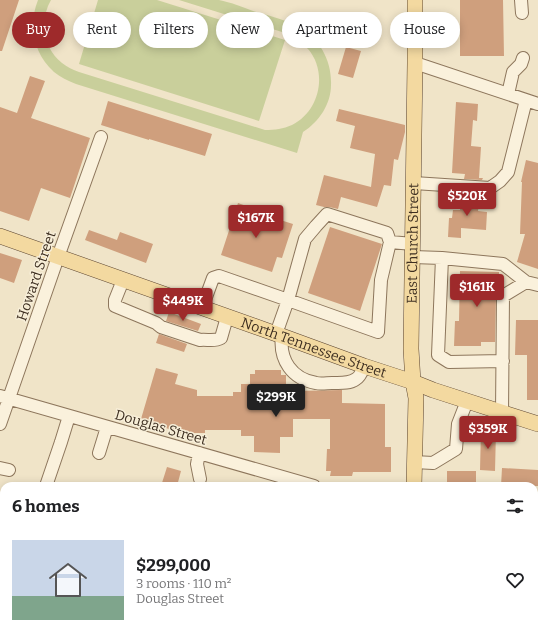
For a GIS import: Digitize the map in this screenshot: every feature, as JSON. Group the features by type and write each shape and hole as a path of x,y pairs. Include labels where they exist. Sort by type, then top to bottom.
{"main road":[{"name":"East Church Street","path":"414,0 414,183 411,349 413,382 416,398 414,482"},
{"name":"North Tennessee Street","path":"0,236 364,366 538,424"}],"street":[{"path":"521,0 522,13"},
{"path":"508,94 513,72 521,64 523,58"},
{"path":"415,63 538,104"},
{"path":"414,183 490,188 500,181 508,172 526,100"},
{"name":"Howard Street","path":"0,424 5,397 58,257 101,137"},
{"path":"202,308 214,278 219,276 288,300 378,332 381,280 390,242 387,233 327,214 305,239 288,300 279,335 285,363 298,376 307,380 317,383 351,382 359,377 364,366"},
{"path":"390,242 413,251 442,258 503,264 526,282 538,285"},
{"path":"442,258 438,354 448,362 503,361"},
{"path":"123,280 115,300 115,306 156,323 161,327 200,340 216,340 221,338 227,316"},
{"path":"502,412 503,296 526,282"},
{"name":"Douglas Street","path":"5,397 199,453 293,482"},
{"path":"414,462 433,463 456,449 458,424 467,401"},
{"path":"47,482 69,416"},
{"path":"99,453 107,427"},
{"path":"199,453 197,464 200,479"}],"green space":[{"path":"38,0 51,0 46,12 34,12"},
{"path":"98,0 157,0 195,12 139,12 139,48 208,48 208,16 216,18 216,48 274,48 274,37 282,39 282,48 259,121 79,64 84,48 131,48 131,12 94,12"},
{"path":"179,0 219,0 256,12 218,12"},
{"path":"274,17 282,20 282,32 274,30"},
{"path":"37,48 50,48 62,63 79,72 265,130 279,129 292,125 302,119 315,101 318,90 318,69 314,58 307,48 321,48 327,59 331,76 331,85 329,99 323,112 309,128 303,132 297,153 76,84 64,79 54,72 41,56"}],"building":[{"path":"0,0 19,0 15,12 12,12 12,21 2,51 0,51"},
{"path":"460,0 503,0 504,56 460,56"},
{"path":"346,48 361,51 353,78 338,74"},
{"path":"30,76 45,81 31,118 90,138 70,198 41,188 29,221 0,211 0,107 17,113"},
{"path":"108,101 212,134 205,156 101,125"},
{"path":"456,102 478,104 477,121 473,120 471,146 481,147 479,178 483,178 482,180 464,179 465,174 452,173"},
{"path":"339,109 405,125 405,132 398,160 394,159 391,186 384,185 377,207 341,197 338,209 316,205 324,175 371,187 375,154 350,148 355,126 336,121"},
{"path":"526,160 538,163 538,269 517,262 525,234 520,234 521,182"},
{"path":"462,194 480,195 478,211 487,212 486,230 461,228 461,238 448,237 449,218 452,218 453,210 460,210"},
{"path":"238,203 249,207 248,210 293,224 282,258 277,257 272,272 221,255"},
{"path":"330,227 382,244 360,311 308,293"},
{"path":"89,230 117,240 120,232 153,244 146,263 85,240"},
{"path":"0,253 22,260 14,283 0,278"},
{"path":"460,271 499,272 499,290 496,293 495,342 481,342 481,346 454,346 455,321 459,321"},
{"path":"169,312 201,324 198,331 166,321"},
{"path":"516,320 538,320 538,400 527,400 527,355 515,355"},
{"path":"159,334 187,344 184,352 156,343"},
{"path":"156,368 178,374 175,384 197,390 197,396 233,396 233,392 241,392 241,384 250,384 250,374 255,374 255,370 281,370 281,375 286,375 286,385 294,385 294,391 342,390 342,403 385,404 385,447 391,447 391,472 353,472 352,476 330,476 331,471 326,471 327,449 330,449 330,419 293,419 293,437 280,437 280,453 254,452 254,436 241,436 241,430 205,430 205,433 180,433 141,419"},
{"path":"481,430 496,431 495,471 480,470"},
{"path":"167,467 181,471 178,482 162,482"},
{"path":"502,468 538,470 538,482 501,482"},
{"path":"447,471 476,471 476,482 447,482"}]}
